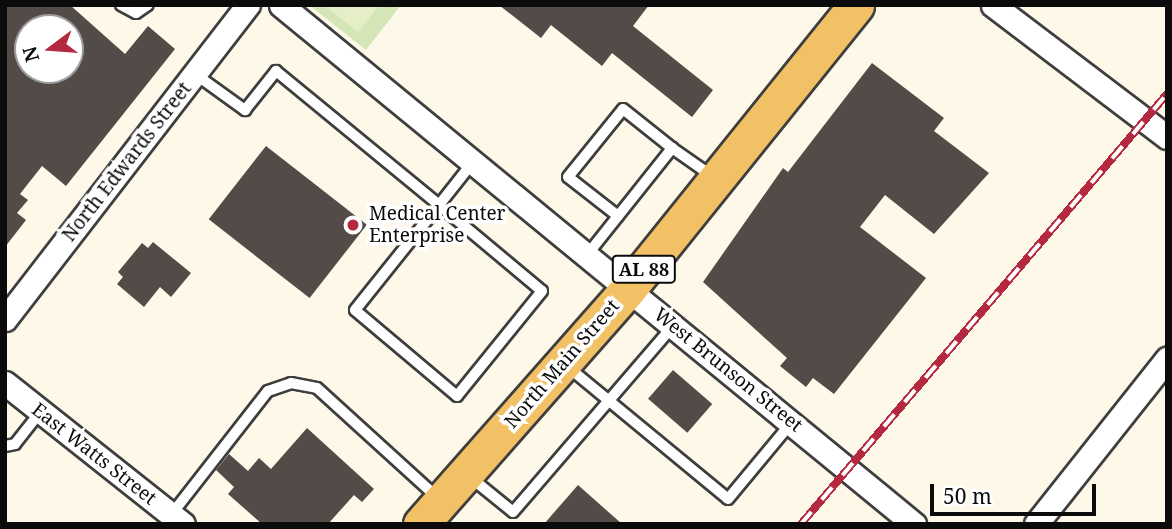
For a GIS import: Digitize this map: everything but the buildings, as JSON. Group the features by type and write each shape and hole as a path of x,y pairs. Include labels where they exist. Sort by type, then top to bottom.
{"main road":[{"name":"North Main Street","path":"431,512 628,289 856,5"}],"street":[{"name":"North Edwards Street","path":"5,319 248,5"},
{"name":"West Brunson Street","path":"281,5 914,524"},
{"path":"993,5 1167,137"},
{"path":"1036,524 1167,359"},
{"name":"East Watts Street","path":"5,383 177,519"}],"lane":[{"path":"121,5 136,13 148,5"},
{"path":"195,74 245,110 276,71 439,205 542,291 457,396 355,310 439,205 473,162"},
{"path":"618,216 568,177 623,109 716,179"},
{"path":"587,255 672,148"},
{"path":"465,474 513,512 673,326"},
{"path":"563,362 728,499 792,422"},
{"path":"177,519 268,391 291,383 317,388 431,512"},
{"path":"5,446 15,444 41,411"}],"green space":[{"path":"309,5 401,5 366,50"},
{"path":"324,5 379,5 358,32"}],"railway":[{"path":"801,524 1167,94"}],"place":[{"name":"Medical Center Enterprise","path":"353,225"}]}
